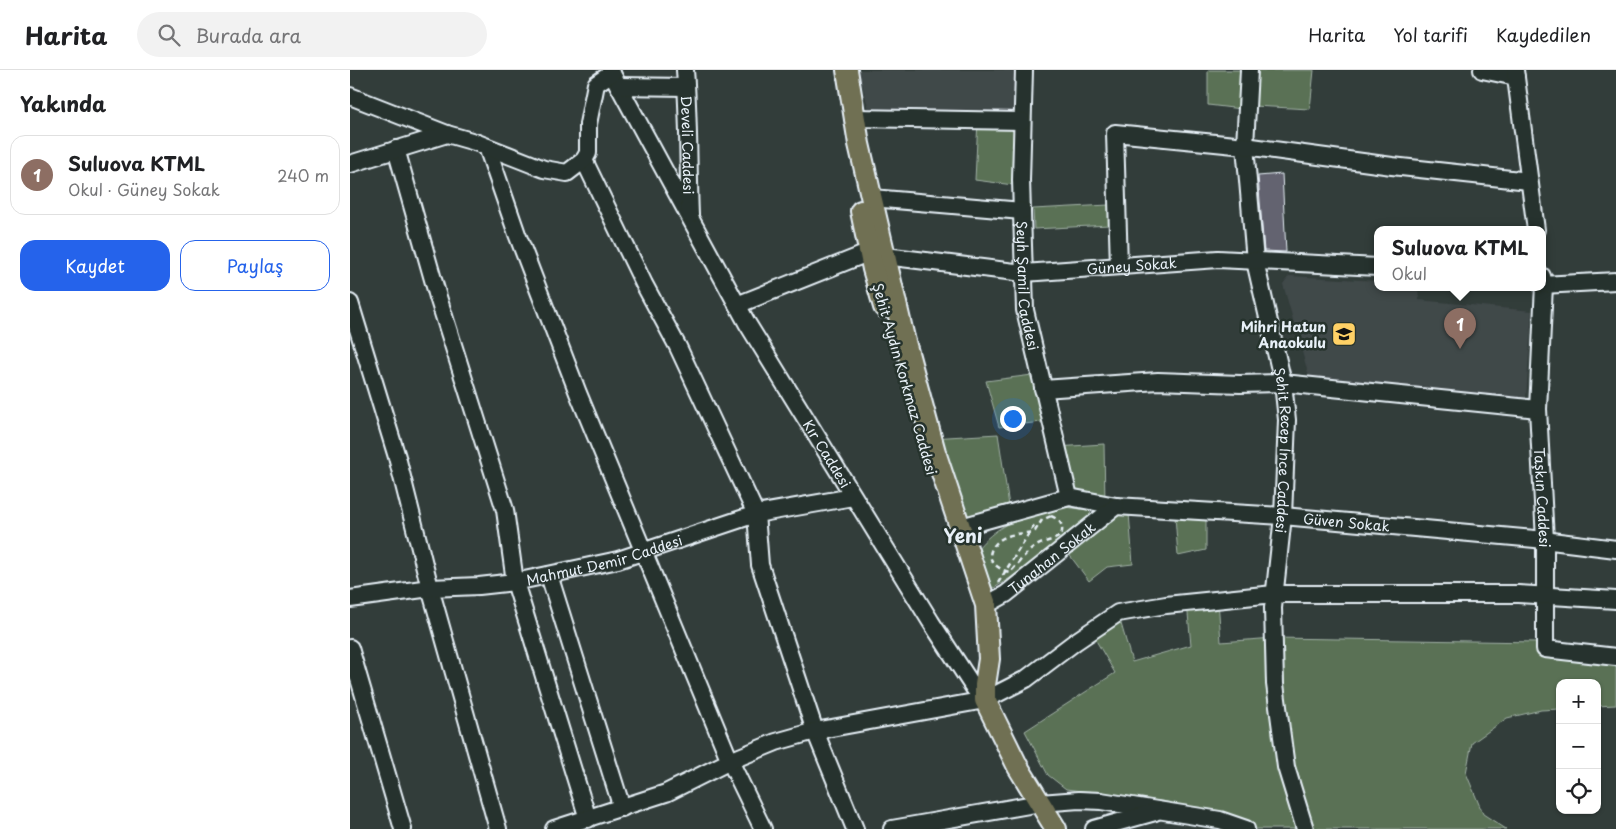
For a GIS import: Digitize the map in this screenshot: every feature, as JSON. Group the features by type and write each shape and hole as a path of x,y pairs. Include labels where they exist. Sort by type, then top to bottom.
{"main road":[{"name":"Şehit Aydın Korkmaz Caddesi","path":"833,70 878,254 916,429 968,589 985,692"},
{"name":"Şehit Aydın Korkmaz Caddesi","path":"847,70 872,198 878,254 904,338 935,452 961,527 994,600 985,692"},
{"name":"Kır Caddesi","path":"985,692 1018,767 1056,829"}],"street":[{"name":"Develi Caddesi","path":"685,70 689,122 688,172 690,221"},
{"name":"Şeyh Şamil Caddesi","path":"1024,70 1022,211 1025,310 1069,497"},
{"name":"Şehit Recep İnce Caddesi","path":"1249,70 1246,146 1255,261 1283,383 1287,420 1283,516 1273,608 1276,693 1286,767 1305,829"},
{"path":"1482,70 1516,73 1535,226"},
{"path":"350,96 544,169 567,172 584,160 588,154 588,124 596,84 611,75 686,87"},
{"name":"Kır Caddesi","path":"611,75 737,305 853,497 974,688 985,692"},
{"path":"855,118 1022,121"},
{"path":"1119,266 1116,133 1246,146 1392,166 1529,181"},
{"path":"350,164 447,134"},
{"path":"487,147 574,383 730,760 763,829"},
{"path":"396,149 438,297 505,510 515,582 588,819"},
{"path":"584,160 644,284 678,347 756,514 760,566 815,732 855,829"},
{"path":"872,198 1022,211"},
{"path":"737,305 878,254"},
{"name":"Güney Sokak","path":"878,254 1024,272 1218,259 1374,267"},
{"path":"1546,282 1616,281"},
{"name":"Taşkın Caddesi","path":"1543,291 1538,409 1545,540 1545,649 1616,657"},
{"path":"350,304 397,457 430,588 498,829"},
{"path":"1043,389 1158,381 1240,384 1283,383 1538,409"},
{"name":"Mahmut Demir Caddesi","path":"350,599 430,588 515,582 618,560 756,514 853,497"},
{"name":"Güven Sokak","path":"961,527 1069,497 1116,506 1283,516 1545,540 1616,549"},
{"name":"Tunahan Sokak","path":"994,600 1065,548 1116,506"},
{"path":"549,575 622,808"},
{"path":"554,829 666,793 730,760 776,742 985,692 1026,679 1118,613 1166,605 1274,594 1437,593 1545,595 1616,600"},
{"path":"350,648 403,829"},
{"path":"892,829 1040,803 1072,800 1100,801 1220,820 1246,829"},
{"path":"1094,829 1159,811"}],"path":[{"path":"994,600 997,584 1030,532 1045,503"},
{"path":"1051,516 1057,518 1062,530 1054,541 1044,542 1033,548 1010,572 1004,571 994,564 990,553 992,548 1008,536 1030,532 1035,531 1042,520 1051,516"}],"shaded area":[{"path":"858,70 1014,70 1013,114 870,113"},
{"path":"1289,276 1374,281 1374,291 1418,291 1419,300 1532,311 1526,398 1310,380 1283,284"}],"green space":[{"path":"1208,70 1243,70 1241,109 1208,105"},
{"path":"1256,70 1314,70 1310,109 1253,106"},
{"path":"978,120 1022,121 1021,186 975,180"},
{"path":"1109,205 1109,225 1034,229 1033,209"},
{"path":"1040,374 1050,421 999,427 986,381"},
{"path":"998,434 1010,512 961,527 931,438"},
{"path":"1104,444 1105,504 1069,497 1056,447"},
{"path":"1056,506 1089,510 1092,515 1090,519 1010,578 994,588 987,585 978,548 986,539 1004,526 1023,516"},
{"path":"1118,511 1129,513 1133,564 1107,567 1089,581 1068,553"},
{"path":"1175,516 1206,517 1206,550 1178,556"},
{"path":"1218,600 1221,642 1274,638 1538,642 1616,656 1616,705 1601,706 1601,679 1556,679 1556,709 1541,710 1507,718 1472,743 1466,773 1483,814 1506,829 1246,829 1167,802 1066,789 1048,775 1025,731 1115,673 1091,632 1118,613 1132,662 1191,645 1187,603"}],"building":[{"path":"1282,174 1286,252 1264,251 1258,176"}],"place":[{"name":"Mihri Hatun Anaokulu","path":"1344,334"},
{"name":"Suluova KTML","path":"1460,349"}],"district":[{"name":"Yeni","path":"963,535"}]}
